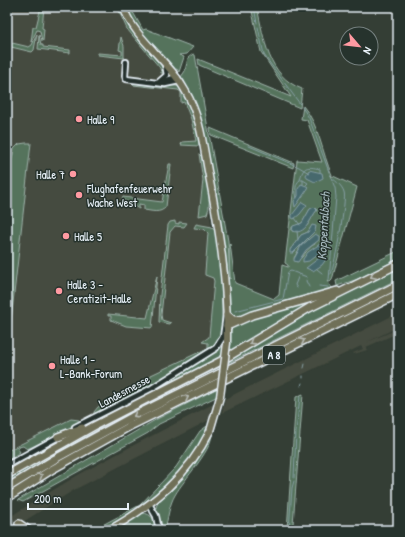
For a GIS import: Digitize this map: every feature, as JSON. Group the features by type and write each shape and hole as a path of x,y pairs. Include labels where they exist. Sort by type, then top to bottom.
{"highway":[{"name":"A 8","path":"94,426 221,361 298,314 398,264"},
{"name":"A 8","path":"7,488 55,459 138,414 398,285"},
{"path":"227,326 239,320 330,292 347,289"},
{"name":"A 8","path":"7,498 51,470 114,435 398,294"},
{"path":"227,315 233,320 239,320"},
{"path":"58,437 94,426"},
{"path":"7,475 94,426"},
{"path":"19,524 28,530"}],"main road":[{"path":"109,530 149,504 170,488 186,470 201,449 210,431 220,397 227,343 224,262 202,134 192,103 178,79 139,36 123,7"}],"street":[{"path":"126,62 126,79 159,82 178,79"},
{"path":"159,82 167,75 165,64"},
{"name":"Landesmesse","path":"7,465 70,430 152,388 216,348 223,337 224,320 227,315"},
{"path":"149,504 156,516 159,530"}],"shaded area":[{"path":"7,7 117,7 127,29 153,61 182,92 192,115 213,234 218,278 214,345 98,407 94,415 86,420 71,419 7,451"},
{"path":"398,313 398,327 367,342 398,329 398,333 366,347 367,350 353,353 363,349 361,346 222,413 225,399"},
{"path":"215,403 211,419 74,490 10,530 7,530 7,519 19,511 78,475"}],"green space":[{"path":"41,7 44,7 42,28 44,29 43,41 40,31 37,30 31,42 33,27 36,27"},
{"path":"117,7 120,7 129,27 162,67 164,73 161,73 160,68 127,29"},
{"path":"126,7 130,7 143,30 146,29 193,47 187,54 179,55 184,57 179,72 161,56 148,41 130,16"},
{"path":"251,7 257,7 265,44 275,66 291,83 302,89 300,108 199,65 198,59 291,97 261,52"},
{"path":"37,34 34,50 32,52 7,46 8,42 29,47 32,45"},
{"path":"39,35 41,45 43,45 43,47 70,50 70,53 38,49"},
{"path":"121,37 124,46 124,58 98,55 98,53 122,55 122,51 119,50"},
{"path":"193,54 195,55 228,241 230,279 230,243 235,283 274,299 279,295 282,265 288,267 285,263 297,160 322,162 307,120 301,119 303,106 317,130 332,175 330,177 333,176 357,187 332,280 330,282 327,281 332,288 243,316 233,316 230,310 228,272 211,168 199,113 192,95 181,77 185,71 188,58","holes":["310,209 317,210 308,225 302,230 292,231 292,227 302,223","311,227 312,233 293,253 290,250 301,235 308,232","313,236 315,244 309,248 296,262 294,258 301,246"]},
{"path":"133,83 180,87 196,122 199,146 181,145 182,142 196,141 191,119 184,102 181,103 181,92 178,90 133,85"},
{"path":"210,128 294,163 293,168 211,135"},
{"path":"31,143 7,356 7,181 14,149 19,144"},
{"path":"199,154 203,158 208,187 209,209 207,214 199,216 203,180"},
{"path":"169,164 171,164 166,207 164,209 156,212 144,210 144,205 139,204 139,209 122,199 123,197 162,202"},
{"path":"175,221 175,223 179,224 179,222 187,223 184,227 175,226 170,232 161,315 162,320 171,323 169,324 159,322 160,295 168,225 170,222"},
{"path":"196,224 212,227 215,231 221,262 222,335 217,345 151,387 94,417 94,412 98,407 149,379 151,375 208,348 208,343 202,342 209,337 214,281 213,278 205,275 208,233 204,229 194,228"},
{"path":"398,251 398,259 358,279 337,286 336,281"},
{"path":"398,266 398,279 111,421 285,324"},
{"path":"157,276 152,328 126,326 111,320 111,316 108,316 108,314 147,318"},
{"path":"327,295 236,350 172,383 150,391 230,342 231,329 234,324"},
{"path":"218,388 216,397 159,424 148,433 23,502 18,500 157,419"},
{"path":"303,394 293,524 292,530 287,530 296,397"},
{"path":"71,419 79,420 81,424 27,449 23,446 19,447 18,449 20,452 7,461 7,451"},
{"path":"210,424 202,444 194,455 183,469 154,497 121,520 106,527 93,530 140,505 176,467 200,431"},
{"path":"101,428 7,482 7,477 91,430"},
{"path":"78,432 7,471 7,468 10,466 51,442"},
{"path":"212,435 207,450 175,495 170,507 165,530 162,530 156,507 158,502 175,487 189,470"},
{"path":"142,513 145,513 153,518 157,530 113,530"}],"water":[{"path":"309,170 322,173 323,178 315,182 307,178 306,175"},
{"path":"301,184 309,187 295,207 294,201 298,196 298,189"},
{"path":"302,202 307,205 300,214 294,219 292,218 292,215"},
{"path":"314,207 317,210 304,229 297,232 292,231 293,226 302,223 310,209"},
{"path":"312,225 316,226 315,231 293,253 290,253 290,250 301,235 308,232"},
{"path":"315,234 319,236 319,240 306,250 298,262 294,261 301,246"},
{"path":"320,244 323,245 324,249 309,261 303,262 303,259 308,252"},
{"path":"323,255 326,255 327,258 322,265 313,271 306,268"}],"waterway":[{"name":"Koppentalbach","path":"254,7 257,23"},
{"name":"Koppentalbach","path":"258,27 264,55 300,104"},
{"name":"Koppentalbach","path":"302,107 309,118 335,188 336,197 329,280"},
{"path":"249,146 299,167 309,173"},
{"path":"297,198 296,185 304,170 309,167 320,169 320,172"},
{"path":"331,274 344,206 344,192 332,178"},
{"path":"301,180 303,180 303,184"},
{"path":"303,180 308,183 306,185"},
{"path":"295,218 300,225"},
{"path":"297,231 298,240"},
{"path":"317,269 322,273"},
{"path":"235,311 283,299 288,272 291,271 307,277 306,281 309,287"},
{"path":"297,288 295,285 299,275"},
{"path":"319,286 328,287"},
{"name":"Koppentalbach","path":"304,368 305,364"},
{"name":"Koppentalbach","path":"294,478 296,432 300,396"},
{"name":"Koppentalbach","path":"289,530 292,488 294,481"}],"tunnel":[{"path":"7,521 19,524"}],"place":[{"name":"Halle 9","path":"79,119"},
{"name":"Halle 7","path":"73,174"},
{"name":"Flughafenfeuerwehr Wache West","path":"79,195"},
{"name":"Halle 5","path":"66,236"},
{"name":"Halle 3 - Ceratizit-Halle","path":"59,291"},
{"name":"Halle 1 - L-Bank-Forum","path":"52,366"}]}
